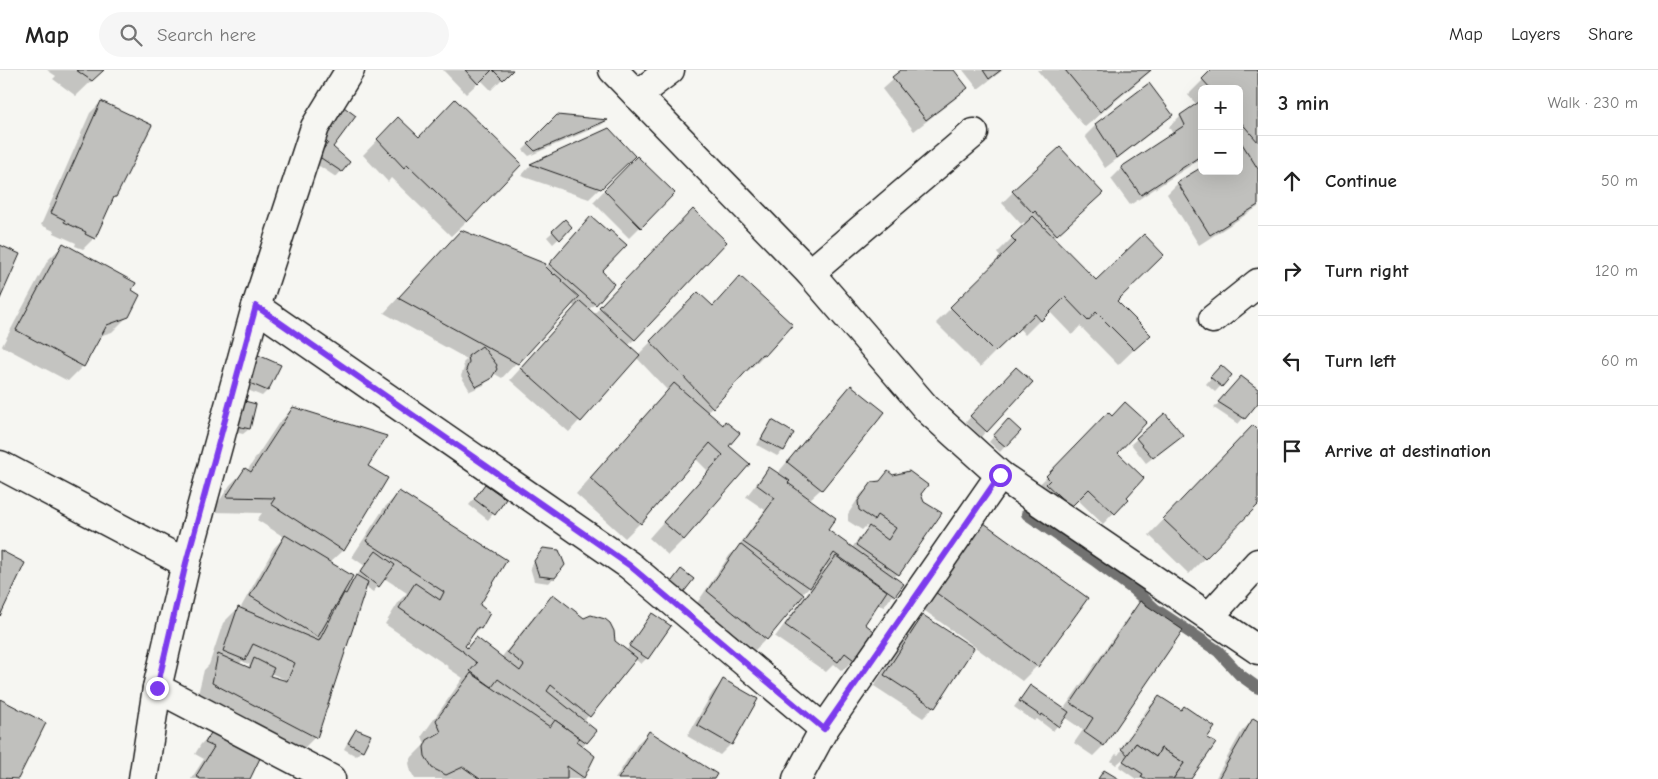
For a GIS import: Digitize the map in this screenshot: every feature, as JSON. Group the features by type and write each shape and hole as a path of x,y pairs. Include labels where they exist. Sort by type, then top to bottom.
{"street":[{"path":"143,779 157,688 186,563 256,306 315,127 350,70"},
{"path":"613,70 810,273 927,409 1000,475 1258,650"},
{"path":"637,95 670,70"},
{"path":"810,273 974,133"},
{"path":"1213,319 1258,283"},
{"path":"256,306 629,565 824,729"},
{"path":"0,465 186,563"},
{"path":"797,779 824,729 1000,475"},
{"path":"1209,617 1258,563"},
{"path":"157,688 331,779"}],"building":[{"path":"76,70 104,70 92,81"},
{"path":"465,70 492,70 478,84"},
{"path":"493,70 513,70 503,80"},
{"path":"901,70 954,70 968,88 926,120 892,77"},
{"path":"983,70 1001,70 989,79"},
{"path":"1065,70 1151,70 1100,112"},
{"path":"1211,70 1258,70 1258,142 1243,125 1243,85 1207,85 1202,79"},
{"path":"1149,83 1173,115 1117,158 1095,124"},
{"path":"455,99 522,164 467,222 407,164 404,168 377,139 398,117 419,137"},
{"path":"101,101 152,125 116,197 114,197 95,239 51,213"},
{"path":"1198,103 1198,158 1141,195 1121,167 1185,125 1180,115"},
{"path":"340,104 356,116 333,147 350,162 342,172 318,156 328,143 321,137"},
{"path":"557,115 608,120 535,151 528,144"},
{"path":"609,128 635,156 601,189 530,164"},
{"path":"1243,145 1258,169 1258,205 1210,235 1177,182 1198,169 1198,175 1243,175"},
{"path":"1060,147 1103,193 1057,235 1035,211 1033,213 1012,191"},
{"path":"637,156 675,193 641,228 604,190"},
{"path":"693,209 727,242 635,340 599,307"},
{"path":"591,216 627,245 602,271 614,284 596,305 549,264"},
{"path":"1033,216 1096,280 1144,234 1164,255 1117,301 1151,335 1134,350 1096,312 1088,321 1065,297 1041,321 1035,314 995,352 950,307 1016,242 1011,237"},
{"path":"565,219 572,227 560,240 552,231"},
{"path":"461,230 546,264 545,266 554,275 562,280 579,297 518,364 398,298"},
{"path":"63,243 136,283 132,290 140,295 129,317 107,325 84,367 16,330"},
{"path":"0,245 20,254 0,299"},
{"path":"740,276 793,325 765,356 762,354 713,408 650,341 698,292 713,306"},
{"path":"580,301 640,355 581,422 520,368"},
{"path":"482,346 497,365 497,369 491,379 476,387 466,370 469,362 468,356"},
{"path":"249,351 281,365 268,391 238,378"},
{"path":"1221,365 1232,375 1222,387 1210,377"},
{"path":"1016,367 1033,382 987,432 970,416"},
{"path":"1241,376 1258,389 1258,403 1245,419 1218,402"},
{"path":"674,383 723,425 725,421 740,433 729,446 750,464 684,540 663,522 723,455 710,443 641,524 590,478"},
{"path":"851,385 885,412 822,490 787,462"},
{"path":"233,398 256,404 250,429 227,424"},
{"path":"1125,402 1147,422 1118,453 1144,478 1115,514 1089,489 1071,507 1046,484 1050,480 1046,476 1108,412 1112,416"},
{"path":"293,407 387,436 368,466 388,478 344,551 271,504 275,498 226,497 245,468 251,472"},
{"path":"1165,413 1183,435 1153,458 1136,438"},
{"path":"1008,419 1021,431 1006,447 993,436"},
{"path":"772,420 794,433 784,451 761,439"},
{"path":"1253,425 1258,430 1258,505 1205,559 1163,519"},
{"path":"769,467 790,481 788,483 836,518 828,530 904,584 895,596 834,553 810,588 743,542 775,498 757,485"},
{"path":"888,471 893,475 909,471 928,485 921,494 924,502 942,513 899,575 856,545 869,526 888,540 896,528 877,515 874,520 859,510 858,501 872,482 880,481"},
{"path":"485,484 506,499 495,515 474,499"},
{"path":"399,491 507,560 480,605 490,613 481,629 478,627 465,646 467,648 476,637 520,671 524,665 507,652 553,594 584,618 591,615 605,619 610,623 614,631 615,641 637,658 590,717 551,685 547,691 597,731 587,743 498,679 492,687 470,671 477,663 463,651 399,608 415,583 440,600 444,592 366,541"},
{"path":"984,523 1088,598 1038,667 935,592"},
{"path":"285,535 353,576 318,637 250,596"},
{"path":"740,544 804,595 767,640 707,591"},
{"path":"543,548 559,550 565,565 555,578 539,576 534,561"},
{"path":"0,550 25,563 0,616"},
{"path":"376,551 395,565 379,587 360,572"},
{"path":"836,556 887,591 865,624 874,631 854,660 845,653 838,662 785,625"},
{"path":"681,569 694,579 683,593 669,585"},
{"path":"356,575 368,582 317,738 212,683 218,654 250,668 254,658 274,668 270,676 287,681 295,663 253,644 245,660 223,651 238,607 319,641 344,593 346,594"},
{"path":"1140,601 1183,630 1104,746 1084,732 1093,718 1071,703"},
{"path":"652,613 671,626 648,659 629,646"},
{"path":"923,615 974,648 935,708 884,675"},
{"path":"471,673 550,727 555,720 580,738 576,741 595,756 584,778 567,766 567,779 480,779 463,767 446,775 432,768 425,756 424,747 427,740 441,732 436,720"},
{"path":"723,679 758,699 732,745 697,725"},
{"path":"1030,685 1069,712 1059,727 1042,714 1041,716 1019,701"},
{"path":"1159,696 1181,710 1184,706 1215,727 1207,738 1216,743 1191,779 1173,779 1184,763 1161,748 1156,757 1136,743 1128,755 1121,749"},
{"path":"0,699 46,723 18,779 0,778"},
{"path":"1253,718 1258,721 1258,779 1218,779"},
{"path":"356,729 371,735 363,751 348,743"},
{"path":"212,731 220,737 224,731 262,754 250,779 200,779 196,776 214,747 205,743"},
{"path":"649,731 717,774 714,779 618,779"},
{"path":"1136,743 1156,757 1161,748 1184,763 1173,779 1144,779 1141,777 1143,774 1123,761"},
{"path":"1104,770 1119,779 1098,779"}],"waterway":[{"path":"1027,514 1094,560 1134,590 1155,609 1218,651 1240,675 1258,688"}],"route":[{"path":"157,688 186,563 256,306 629,565 824,729 1000,475"}]}
